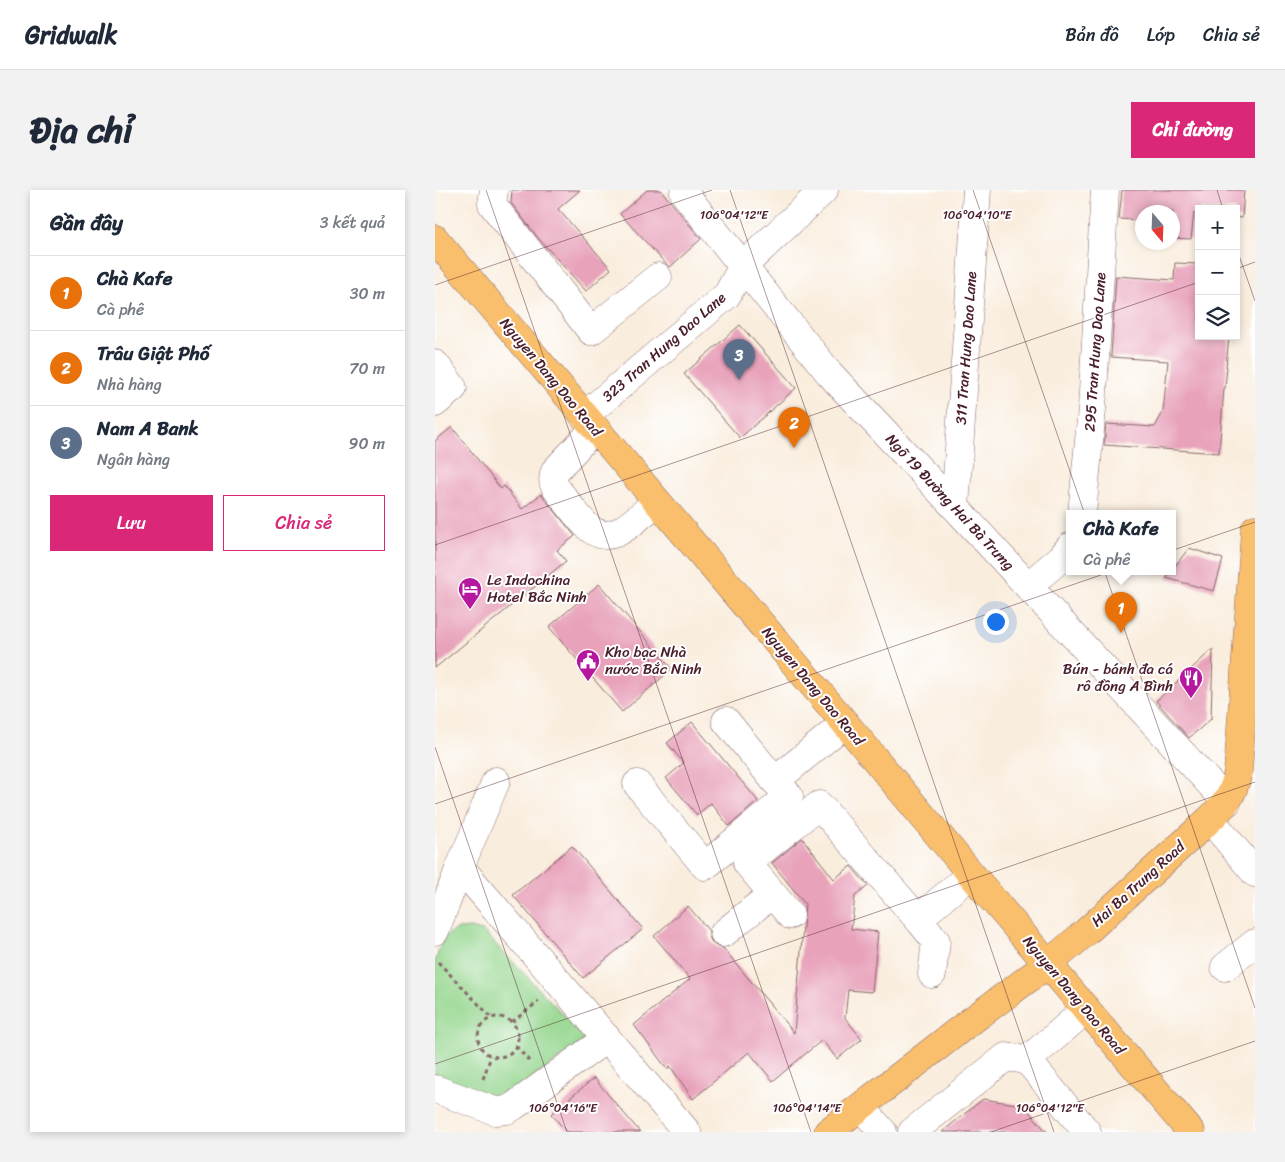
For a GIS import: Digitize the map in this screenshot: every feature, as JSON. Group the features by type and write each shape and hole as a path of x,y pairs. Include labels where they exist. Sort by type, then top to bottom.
{"main road":[{"name":"Nguyen Dang Dao Road","path":"435,239 1191,1132"},
{"name":"Hai Ba Trung Road","path":"828,1132 963,1027 1048,964 1086,932 1219,810 1234,790 1238,772 1255,531"}],"street":[{"path":"494,190 492,204 591,332 658,277"},
{"name":"323 Tran Hung Dao Lane","path":"657,502 625,528 614,534 597,533 586,526 556,488 553,477 555,471 589,422 727,295 743,266 824,190"},
{"name":"311 Tran Hung Dao Lane","path":"955,507 977,190"},
{"name":"295 Tran Hung Dao Lane","path":"1081,510 1092,408 1105,190"},
{"name":"Ngõ 19 Đường Hai Bà Trưng","path":"684,193 830,374 1028,586 1219,810 1255,873"},
{"path":"435,364 453,388 435,403"},
{"path":"1028,586 1066,552"},
{"path":"637,784 705,866 789,796 726,721"},
{"path":"775,780 845,723"},
{"path":"435,931 497,781"},
{"path":"790,915 747,863 819,805 937,941 932,974"},
{"path":"460,867 687,1132"},
{"path":"918,919 971,874"},
{"path":"724,933 772,894"},
{"path":"1225,967 1255,943"},
{"path":"1027,1060 1086,1009"},
{"path":"435,1089 495,1111 507,1110 607,1038"},
{"path":"912,1132 1007,1057 1027,1060 1087,1132"},
{"path":"861,1107 883,1132"}],"path":[{"path":"438,962 492,1018"},
{"path":"512,1022 541,999"},
{"path":"500,1017 507,1018 512,1022 516,1027 519,1040 513,1051 501,1057 491,1056 482,1050 478,1037 479,1030 483,1024 492,1018 500,1017"},
{"path":"517,1046 533,1064"},
{"path":"481,1082 491,1056"}],"green space":[{"path":"470,928 483,931 587,1039 508,1096 498,1098 435,1076 435,961 443,939 458,929"}],"building":[{"path":"512,190 580,190 558,209 611,269 586,291 539,239 511,203"},
{"path":"647,190 661,190 701,239 670,267 620,214"},
{"path":"1122,190 1244,190 1242,218 1240,218 1240,205 1195,205 1191,239 1180,238 1180,205 1135,205 1135,220 1119,219"},
{"path":"1175,263 1195,264 1195,340 1229,340 1219,453 1104,445 1106,424 1155,427 1163,412 1168,361 1111,357 1116,276 1174,280"},
{"path":"740,325 796,388 740,438 684,374"},
{"name":"Le Indochina Hotel Bắc Ninh","path":"452,427 501,489 504,486 522,509 541,494 575,536 557,550 566,561 435,668 435,441"},
{"path":"1189,548 1223,559 1214,591 1166,578 1168,575 1176,575 1176,565"},
{"path":"599,584 672,669 622,712 549,627"},
{"path":"1213,649 1211,719 1189,738 1156,701"},
{"path":"692,722 758,801 729,826 711,803 697,815 666,778 684,763 667,743"},
{"path":"802,838 834,879 851,866 868,886 855,896 851,929 878,932 872,992 848,990 845,1018 862,1039 837,1059 822,1040 773,1081 749,1052 693,1099 670,1066 667,1069 634,1025 690,979 654,936 688,906 709,931 712,943 723,948 794,1033 805,904 772,863"},
{"path":"572,846 643,929 583,978 513,895"},
{"path":"594,1078 640,1132 567,1132 551,1114"},
{"path":"983,1099 1023,1105 1047,1132 942,1132"}],"place":[{"name":"Nam A Bank","path":"739,380"},
{"name":"Trâu Giật Phố","path":"794,448"},
{"name":"Le Indochina Hotel Bắc Ninh","path":"470,610"},
{"name":"Chà Kafe","path":"1121,633"},
{"name":"Kho bạc Nhà nước Bắc Ninh","path":"588,682"},
{"name":"Bún - bánh đa cá rô đồng A Bình","path":"1191,699"}]}
